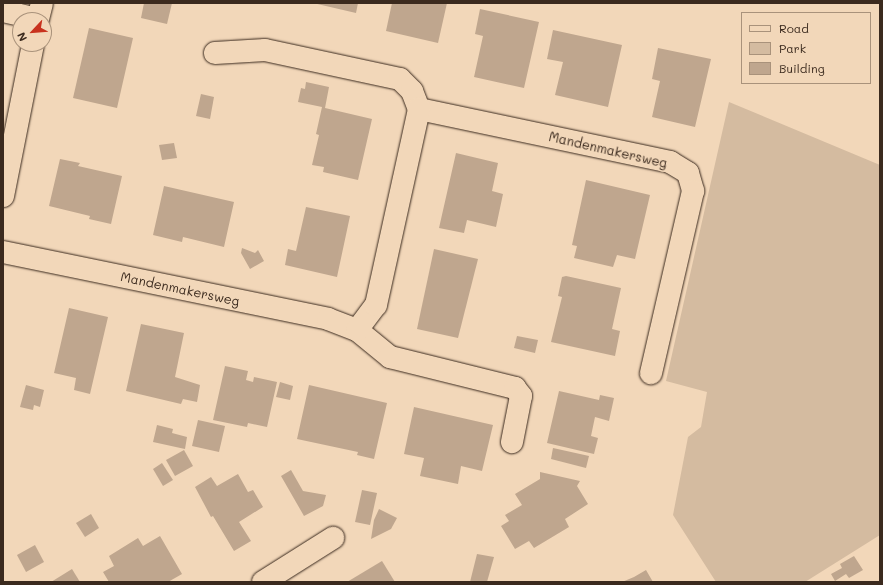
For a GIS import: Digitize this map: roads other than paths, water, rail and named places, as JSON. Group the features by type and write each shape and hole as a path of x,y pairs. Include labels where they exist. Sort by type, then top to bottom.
{"street":[{"path":"3,11 15,12"},
{"path":"214,53 265,50 400,78 412,91 419,109 376,305 356,330"},
{"path":"3,196 31,52"},
{"name":"Mandenmakersweg","path":"419,109 670,162 688,173 693,191 651,373"},
{"name":"Mandenmakersweg","path":"3,252 328,319 356,330 390,357 515,388 521,396 512,442"},
{"path":"263,582 333,538"}]}
